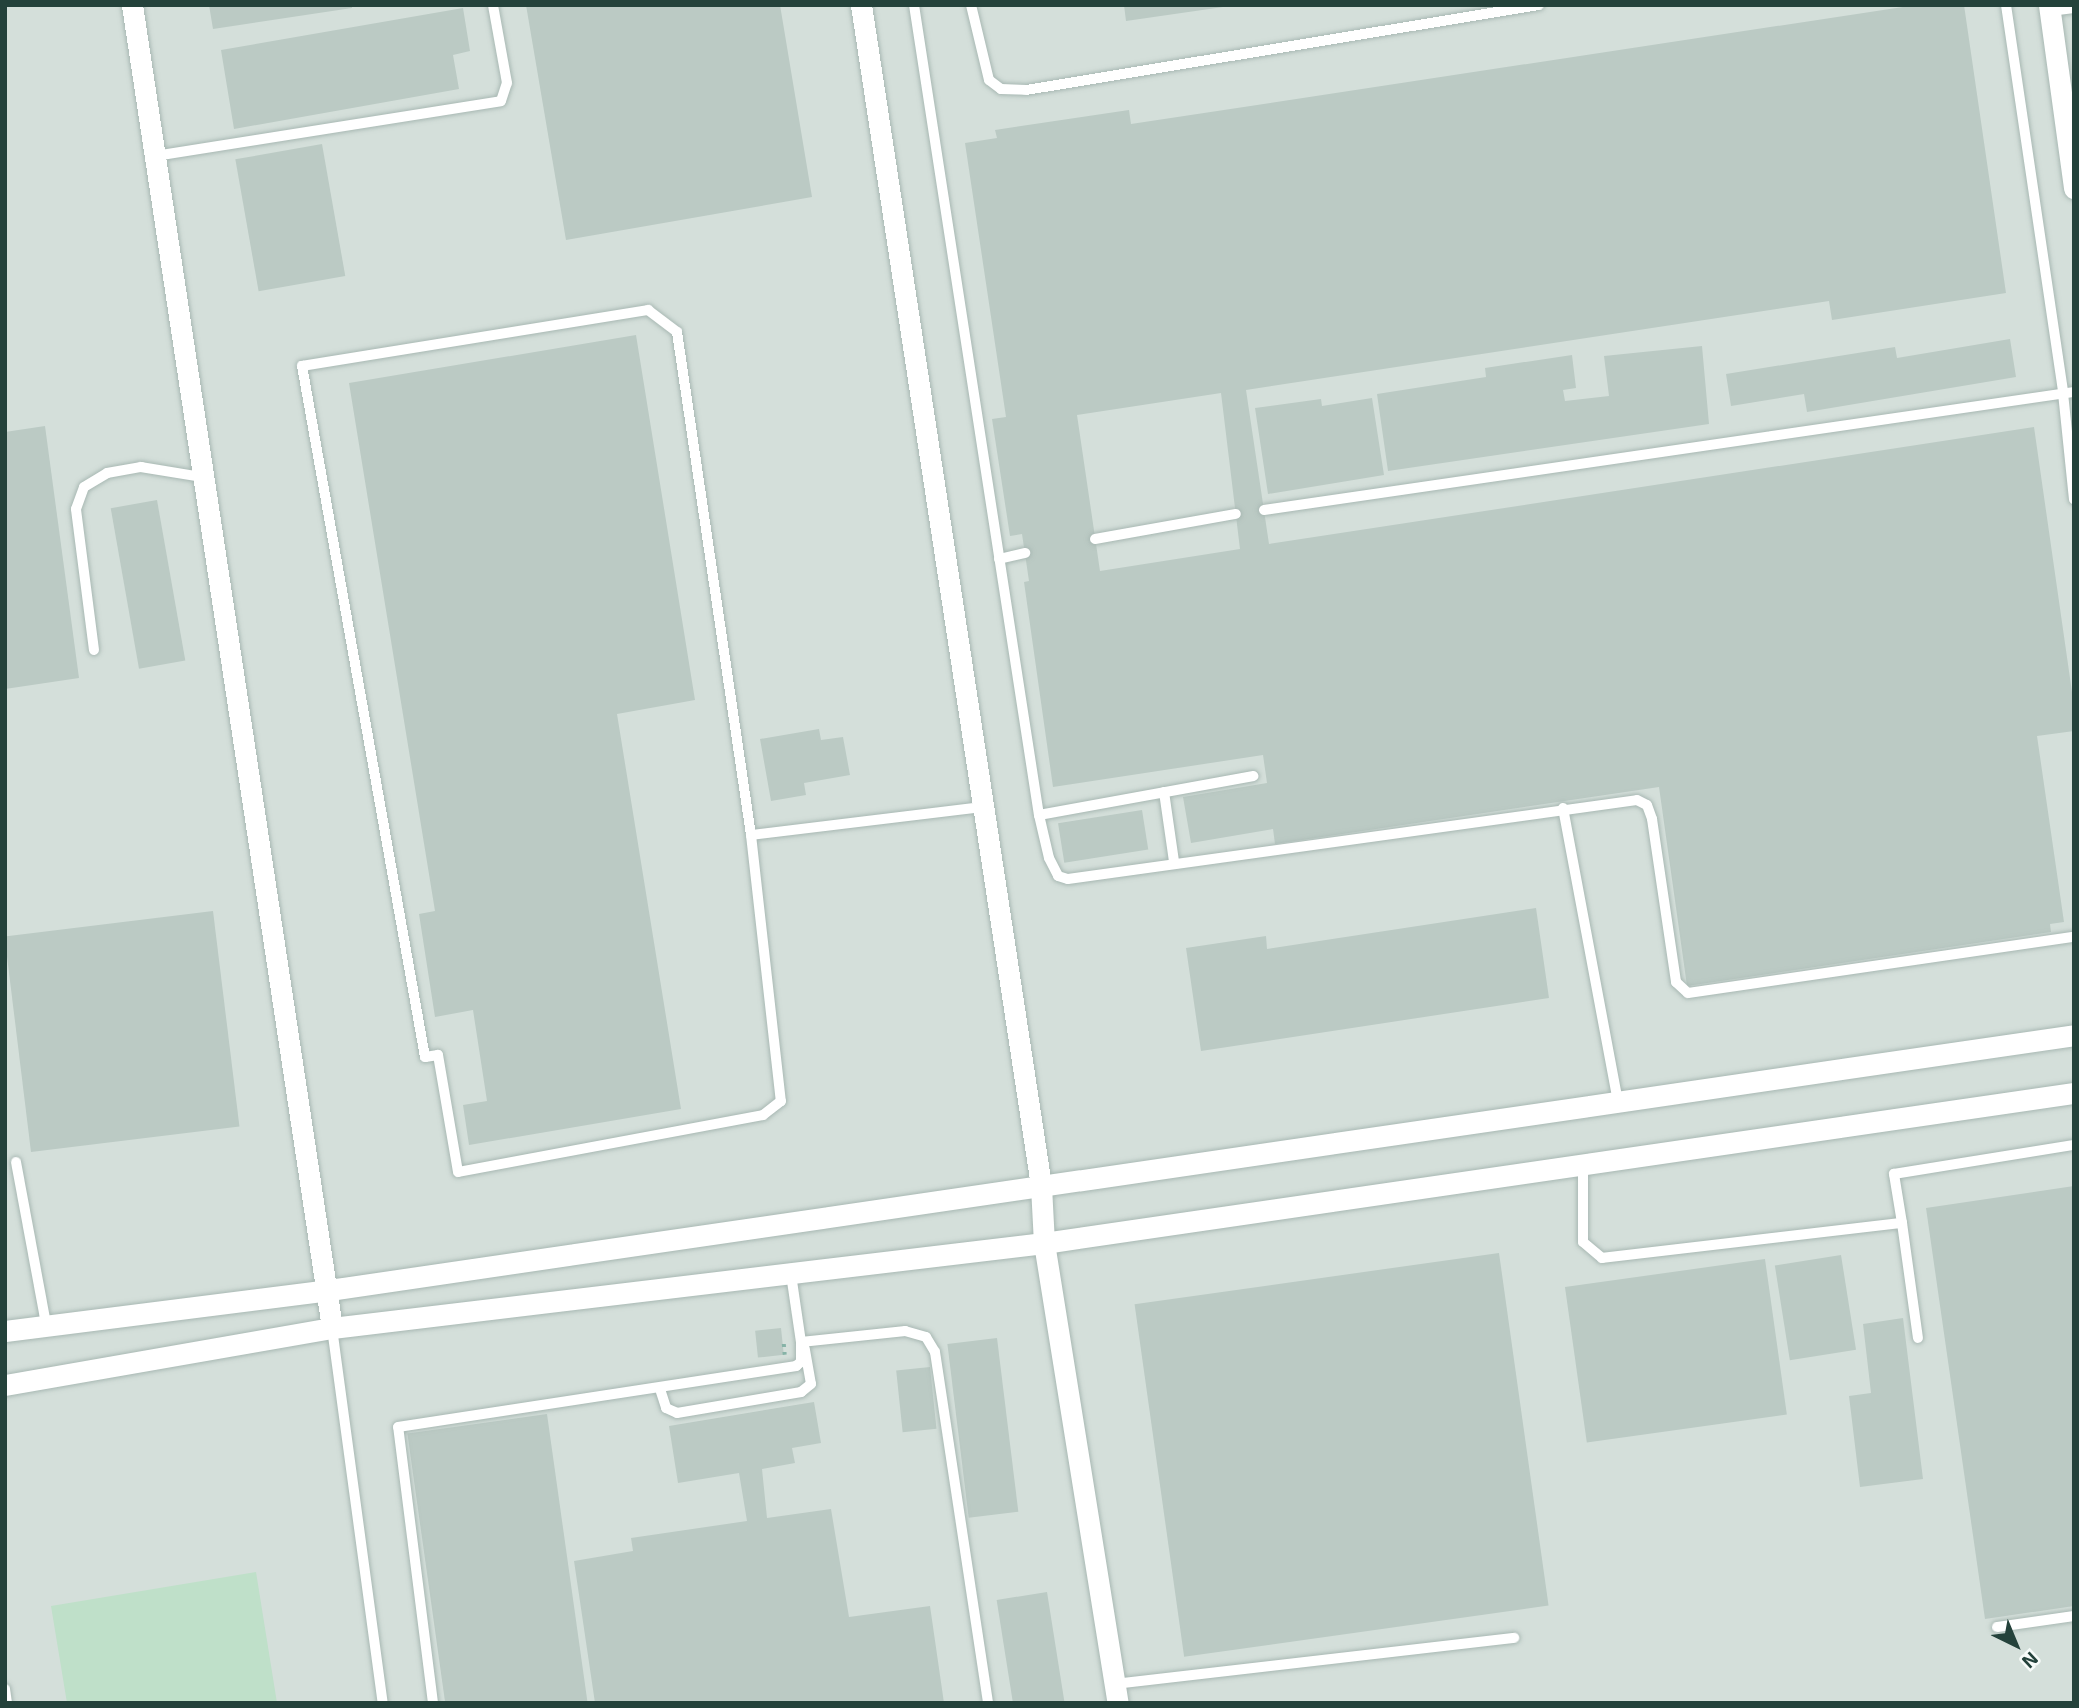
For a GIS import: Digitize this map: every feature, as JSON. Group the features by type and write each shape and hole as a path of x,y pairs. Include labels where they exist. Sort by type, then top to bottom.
{"street":[{"path":"132,5 202,477 329,1290 332,1328"},
{"path":"861,5 981,807 1041,1186 1044,1243 1117,1693"},
{"path":"2050,8 2074,188"},
{"path":"5,1331 329,1290 2074,1035"},
{"path":"5,1385 332,1328 1044,1243 2074,1093"}],"lane":[{"path":"154,156 501,101 507,83 493,5"},
{"path":"914,5 1039,815 1049,858 1058,876 1068,879 1174,861 1637,800 1647,805 1676,982 1688,993 2074,937"},
{"path":"971,5 989,80 1000,89 1026,90 1539,5"},
{"path":"2006,5 2069,392 2074,499"},
{"path":"2050,8 2074,8"},
{"path":"648,310 666,320 677,332 751,835 783,1091 773,1111 458,1172 438,1055 425,1057 302,366 648,310"},
{"path":"1264,510 2069,392"},
{"path":"94,650 76,509 84,487 107,473 141,467 202,477"},
{"path":"1095,539 1236,514"},
{"path":"999,559 1025,553"},
{"path":"1039,815 1252,776"},
{"path":"1164,792 1174,861"},
{"path":"751,835 981,807"},
{"path":"1563,808 1618,1101"},
{"path":"1918,1338 1894,1174 2074,1145"},
{"path":"16,1162 46,1324"},
{"path":"1583,1163 1583,1242 1602,1258 1902,1223"},
{"path":"660,1389 666,1408 677,1413 801,1392 811,1384 790,1272"},
{"path":"332,1328 383,1703"},
{"path":"802,1342 905,1331 926,1337 935,1352 989,1703"},
{"path":"433,1703 398,1427 660,1389 796,1366 801,1362 802,1342"},
{"path":"1997,1627 2074,1616"},
{"path":"1117,1693 1514,1638"},
{"path":"5,1689 7,1703"}],"shaded area":[{"path":"5,5 2074,5 2074,1703 5,1703"}],"green space":[{"path":"256,1572 277,1703 67,1703 51,1606"}],"building":[{"path":"209,5 352,5 352,8 213,29"},
{"path":"526,5 780,5 812,197 566,240"},
{"path":"1124,5 1223,5 1223,7 1126,21"},
{"path":"1916,5 1964,5 2006,293 1832,320 1829,301 1246,390 1269,544 2034,427 2074,706 2074,731 2037,736 2064,922 2050,924 2051,932 1687,986 1659,787 1275,844 1273,829 1191,843 1183,797 1267,783 1263,755 1053,787 1024,582 1029,581 1022,534 1010,536 992,419 1006,417 965,143 997,138 995,130 1129,110 1131,124","holes":["1221,393 1240,549 1100,571 1077,415"]},
{"path":"463,8 470,51 453,55 459,89 234,129 221,50"},
{"path":"322,144 345,276 259,291 235,159"},
{"path":"636,335 695,700 617,714 681,1109 469,1145 463,1105 487,1101 473,1010 435,1017 419,914 435,911 349,383"},
{"path":"2010,339 2016,377 1807,412 1804,394 1731,406 1726,374 1895,347 1897,358"},
{"path":"1702,346 1709,424 1388,471 1377,394 1486,377 1485,368 1572,355 1576,388 1563,390 1565,401 1609,396 1604,356"},
{"path":"1372,398 1384,475 1268,494 1255,408 1321,399 1322,406"},
{"path":"45,426 79,678 5,689 5,432"},
{"path":"157,500 185,661 139,669 111,508"},
{"path":"819,729 821,740 843,737 850,775 804,783 806,795 771,801 760,739"},
{"path":"1142,810 1148,850 1064,863 1058,823"},
{"path":"1536,908 1549,998 1201,1051 1186,948 1266,936 1267,949"},
{"path":"213,911 239,1126 31,1152 5,937"},
{"path":"2074,1186 2074,1606 1985,1619 1926,1208"},
{"path":"1499,1253 1549,1606 1184,1657 1135,1304"},
{"path":"1841,1255 1856,1350 1790,1360 1775,1265"},
{"path":"1765,1259 1787,1414 1587,1443 1565,1287"},
{"path":"1903,1318 1923,1479 1860,1487 1849,1396 1871,1393 1863,1324"},
{"path":"781,1328 784,1355 758,1358 755,1331"},
{"path":"997,1338 1018,1512 969,1518 947,1344"},
{"path":"930,1367 936,1429 903,1432 896,1371"},
{"path":"814,1402 821,1443 792,1448 795,1463 762,1469 767,1518 831,1509 849,1617 930,1606 944,1703 595,1703 574,1561 633,1551 631,1538 747,1521 739,1473 678,1483 669,1426"},
{"path":"547,1414 588,1703 445,1703 407,1434"},
{"path":"1047,1592 1065,1703 1013,1703 997,1600"}]}
